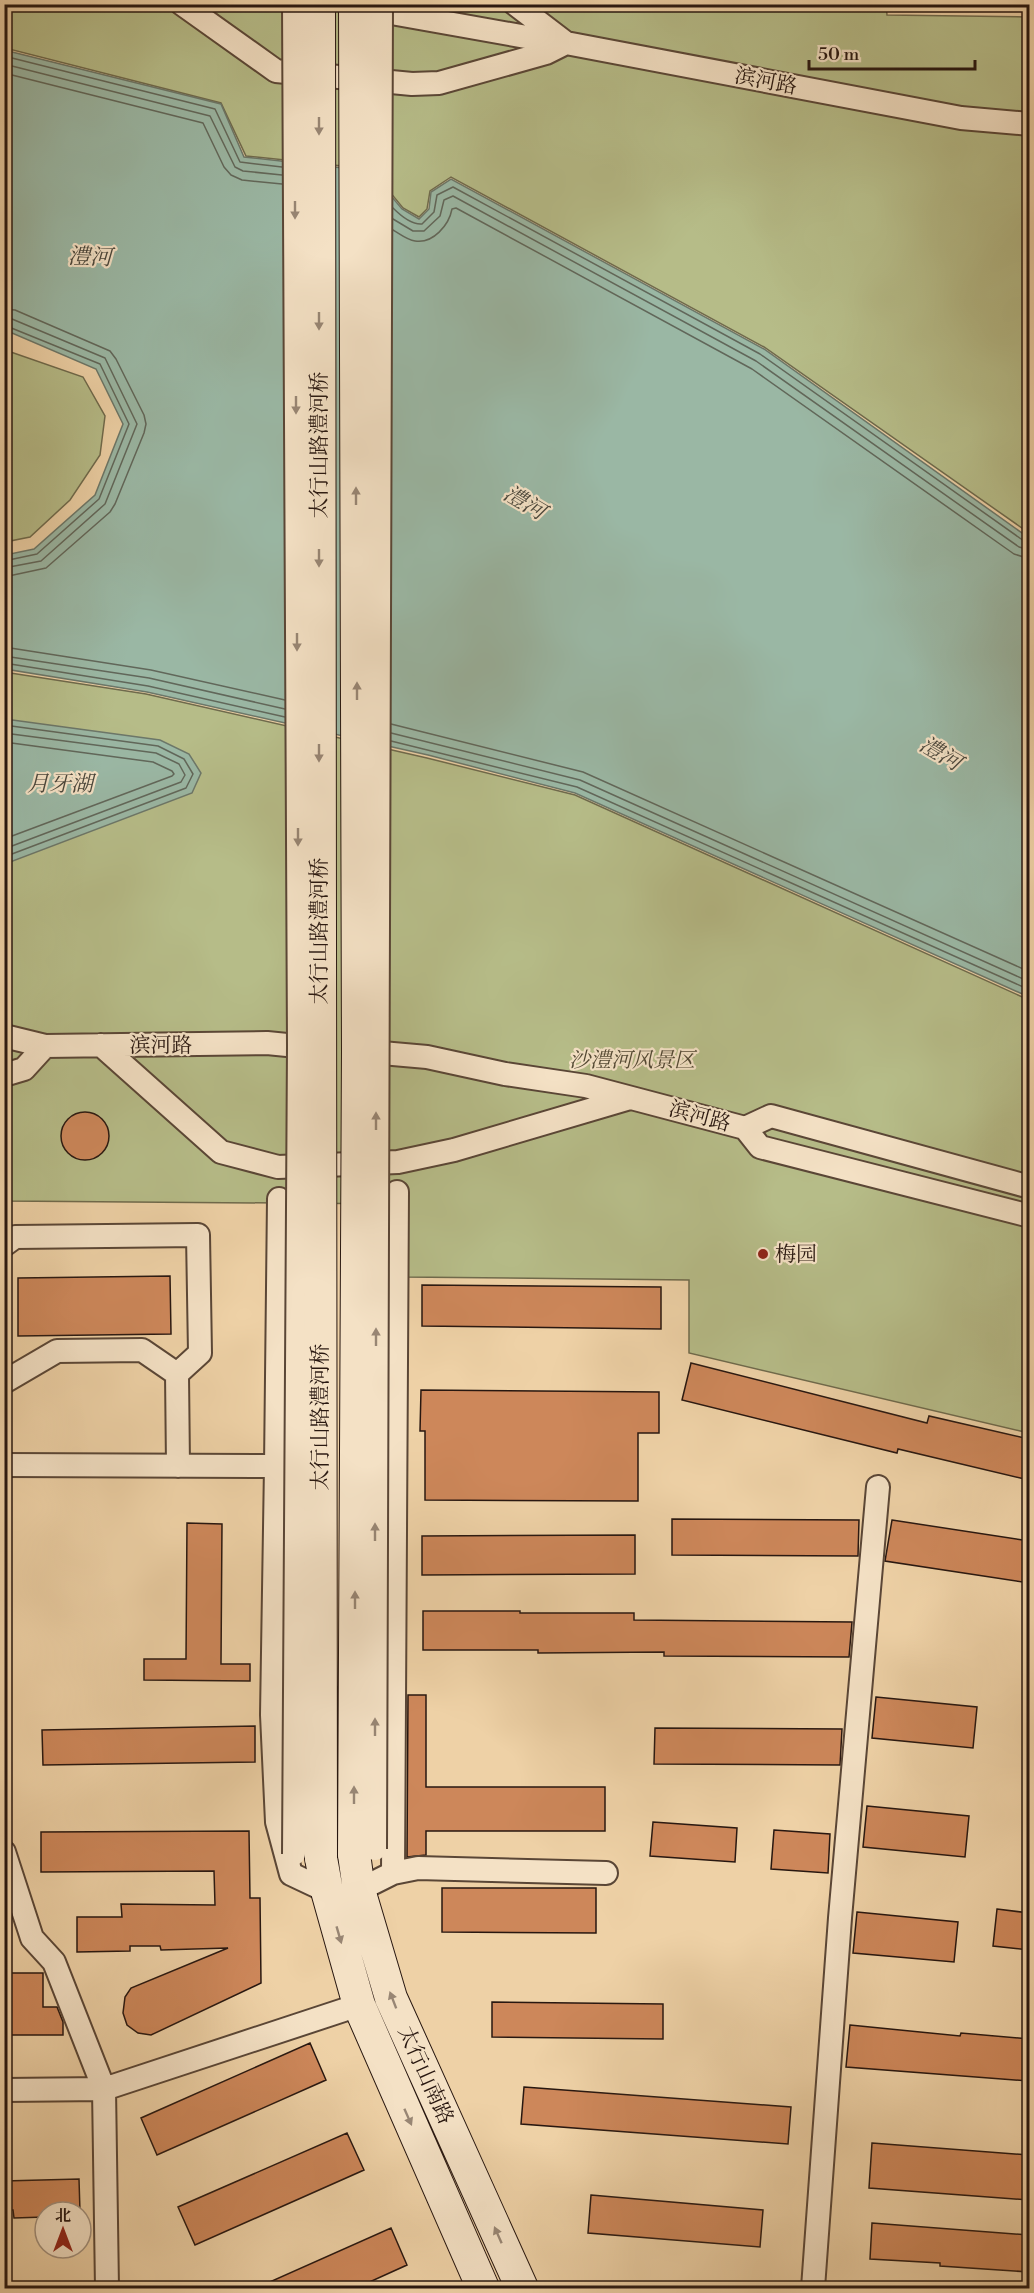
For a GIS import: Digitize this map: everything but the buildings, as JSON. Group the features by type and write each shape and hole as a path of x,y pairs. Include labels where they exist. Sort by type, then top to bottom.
{"main road":[{"name":"太行山路澧河桥","path":"308,1856 309,1047 319,4"},
{"name":"太行山路澧河桥","path":"364,1851 368,7"},
{"name":"太行山南路","path":"364,1851 358,1890 392,1998 522,2289"},
{"name":"太行山南路","path":"308,1856 327,1891 358,2005 483,2289"},
{"path":"327,1891 358,1890"}],"street":[{"path":"183,4 276,71 412,84 439,83 546,53 566,44"},
{"name":"太行山路澧河桥","path":"294,4 309,1047"},
{"name":"滨河路","path":"515,4 566,44 961,118 1029,124"},
{"path":"368,7 566,44"},
{"name":"滨河路","path":"4,1036 45,1046 267,1043 309,1047"},
{"path":"101,1045 221,1152 278,1167 398,1162 454,1150 632,1097"},
{"path":"4,1075 24,1069 45,1046"},
{"name":"滨河路","path":"367,1052 427,1057 505,1074 586,1086 632,1097 745,1128 760,1147 1029,1216"},
{"path":"745,1128 771,1116 1029,1187"},
{"path":"393,1873 397,1192"},
{"path":"279,1199 272,1714 277,1822 291,1874 327,1891"},
{"path":"4,1245 15,1237 198,1235 200,1353 177,1374 178,1466"},
{"path":"4,1383 57,1351 141,1350 177,1374"},
{"path":"4,1465 276,1466"},
{"path":"813,2289 841,1906 878,1487"},
{"path":"4,1852 32,1938 54,1962 104,2089 107,2289"},
{"path":"358,1890 393,1873 418,1869 606,1873"},
{"path":"4,2091 104,2089 358,2005"}],"green space":[{"path":"886,4 887,15 1029,17 1029,533 764,347 451,177 430,191 427,209 419,217 403,208 371,169 246,156 221,103 5,48 4,5"},
{"path":"5,350 83,377 105,416 100,455 70,500 30,537 5,542"},
{"name":"沙澧河风景区","path":"4,672 146,694 427,758 575,795 1029,1000 1029,1433 689,1353 689,1280 404,1277 405,1204 5,1201"}],"water":[{"name":"澧河","path":"4,50 221,104 244,157 370,171 402,209 419,219 429,209 431,192 451,179 764,349 1029,538 1029,997 575,793 428,755 147,692 5,669 5,555 34,549 95,495 123,424 96,369 5,330"},
{"name":"月牙湖","path":"5,719 160,740 189,754 201,773 192,793 5,864"}],"place":[{"name":"梅园","path":"763,1254"}]}
